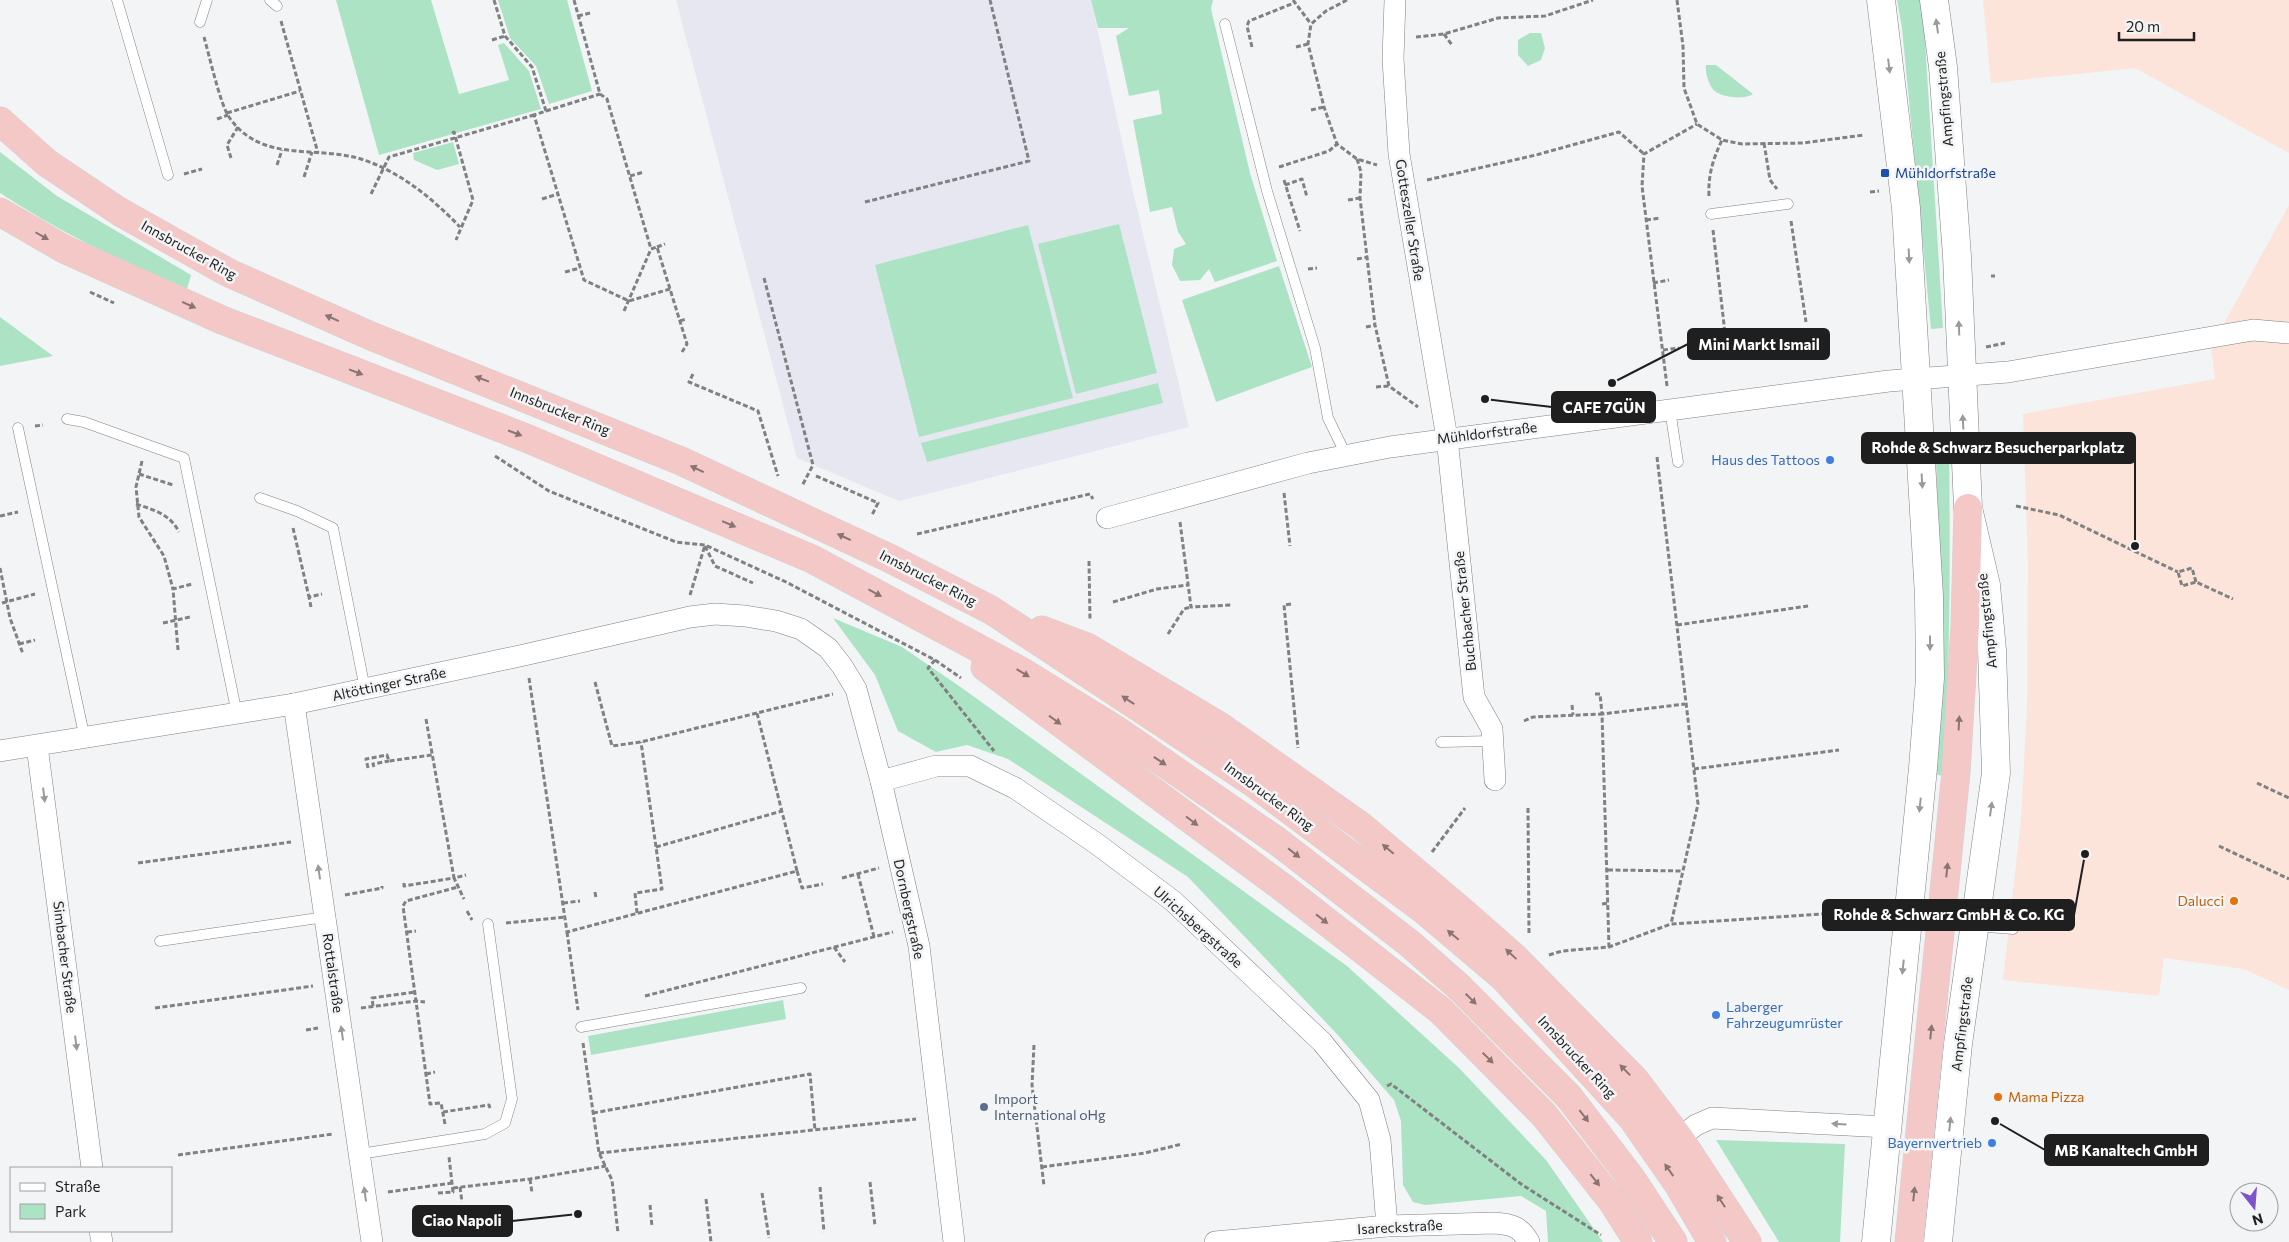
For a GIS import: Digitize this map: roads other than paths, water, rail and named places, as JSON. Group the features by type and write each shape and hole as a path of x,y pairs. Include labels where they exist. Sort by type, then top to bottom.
{"highway":[{"name":"Innsbrucker Ring","path":"0,121 46,163 120,212 229,274 371,336 681,461 889,558 991,610 1252,782 1425,911 1504,978 1632,1118 1678,1184 1712,1242"},
{"path":"0,212 64,249 222,320 526,438 812,559 1020,671 1114,729 1277,840 1409,943 1459,987 1570,1097 1632,1178 1673,1242"},
{"path":"1909,1242 1956,772 1965,625 1968,508"},
{"path":"991,610 1087,647 1220,728 1361,826 1514,957 1635,1080 1679,1138 1747,1242"},
{"path":"934,625 999,679 1278,884 1441,1011 1544,1115 1612,1201 1638,1242"}],"main road":[{"path":"1876,1242 1923,768 1930,678 1929,596 1906,208 1881,0"},
{"name":"Ampfingstraße","path":"1934,0 1943,68 1953,207 1968,508 1986,585 1992,650 1996,773 1958,1044 1938,1242"}],"street":[{"name":"Gotteszeller Straße","path":"1395,0 1392,59 1399,154 1446,438"},
{"name":"Mühldorfstraße","path":"1107,518 1280,470 1346,455 1446,438 1874,383 2008,372 2253,330 2289,333"},
{"name":"Buchbacher Straße","path":"1446,438 1474,697 1492,729 1495,780"},
{"name":"Altöttinger Straße","path":"0,751 85,739 294,704 524,655 690,616 745,616 776,621"},
{"name":"Dornbergstraße","path":"776,621 801,629 828,648 856,688 881,781 919,946 954,1242"},
{"name":"Rottalstraße","path":"294,704 372,1242"},
{"name":"Simbacher Straße","path":"37,746 92,1167"},
{"name":"Ulrichsbergstraße","path":"881,781 936,766 970,766 1015,788 1097,844 1173,901 1322,1042 1369,1100 1380,1140 1387,1226"},
{"path":"1679,1138 1696,1125 1712,1118 1887,1127"},
{"name":"Isareckstraße","path":"1215,1242 1387,1226 1494,1223 1510,1224 1526,1237"}],"lane":[{"path":"117,0 168,175"},
{"path":"200,22 207,0"},
{"path":"1225,24 1267,191 1315,348 1328,418 1346,455"},
{"path":"1711,214 1788,204"},
{"path":"1670,410 1678,462"},
{"path":"68,419 84,422 184,458 238,714"},
{"path":"18,428 85,739"},
{"path":"260,498 297,511 332,528 365,689"},
{"path":"1441,742 1493,741"},
{"path":"160,941 325,917"},
{"path":"360,1154 447,1142 485,1134 505,1123 512,1099 488,924"},
{"path":"1975,926 2013,929"},
{"path":"581,1027 800,988"}],"place":[{"name":"Mühldorfstraße","path":"1885,173"},
{"name":"Mini Markt Ismail","path":"1612,383"},
{"name":"CAFE 7GÜN","path":"1485,399"},
{"name":"Haus des Tattoos","path":"1830,460"},
{"name":"Rohde & Schwarz Besucherparkplatz","path":"2135,546"},
{"name":"Rohde & Schwarz GmbH & Co. KG","path":"2085,854"},
{"name":"Dalucci","path":"2234,901"},
{"name":"Laberger Fahrzeugumrüster","path":"1716,1015"},
{"name":"Mama Pizza","path":"1998,1097"},
{"name":"Import International oHg","path":"984,1107"},
{"name":"MB Kanaltech GmbH","path":"1995,1121"},
{"name":"Bayernvertrieb","path":"1992,1143"},
{"name":"Ciao Napoli","path":"578,1214"}]}
